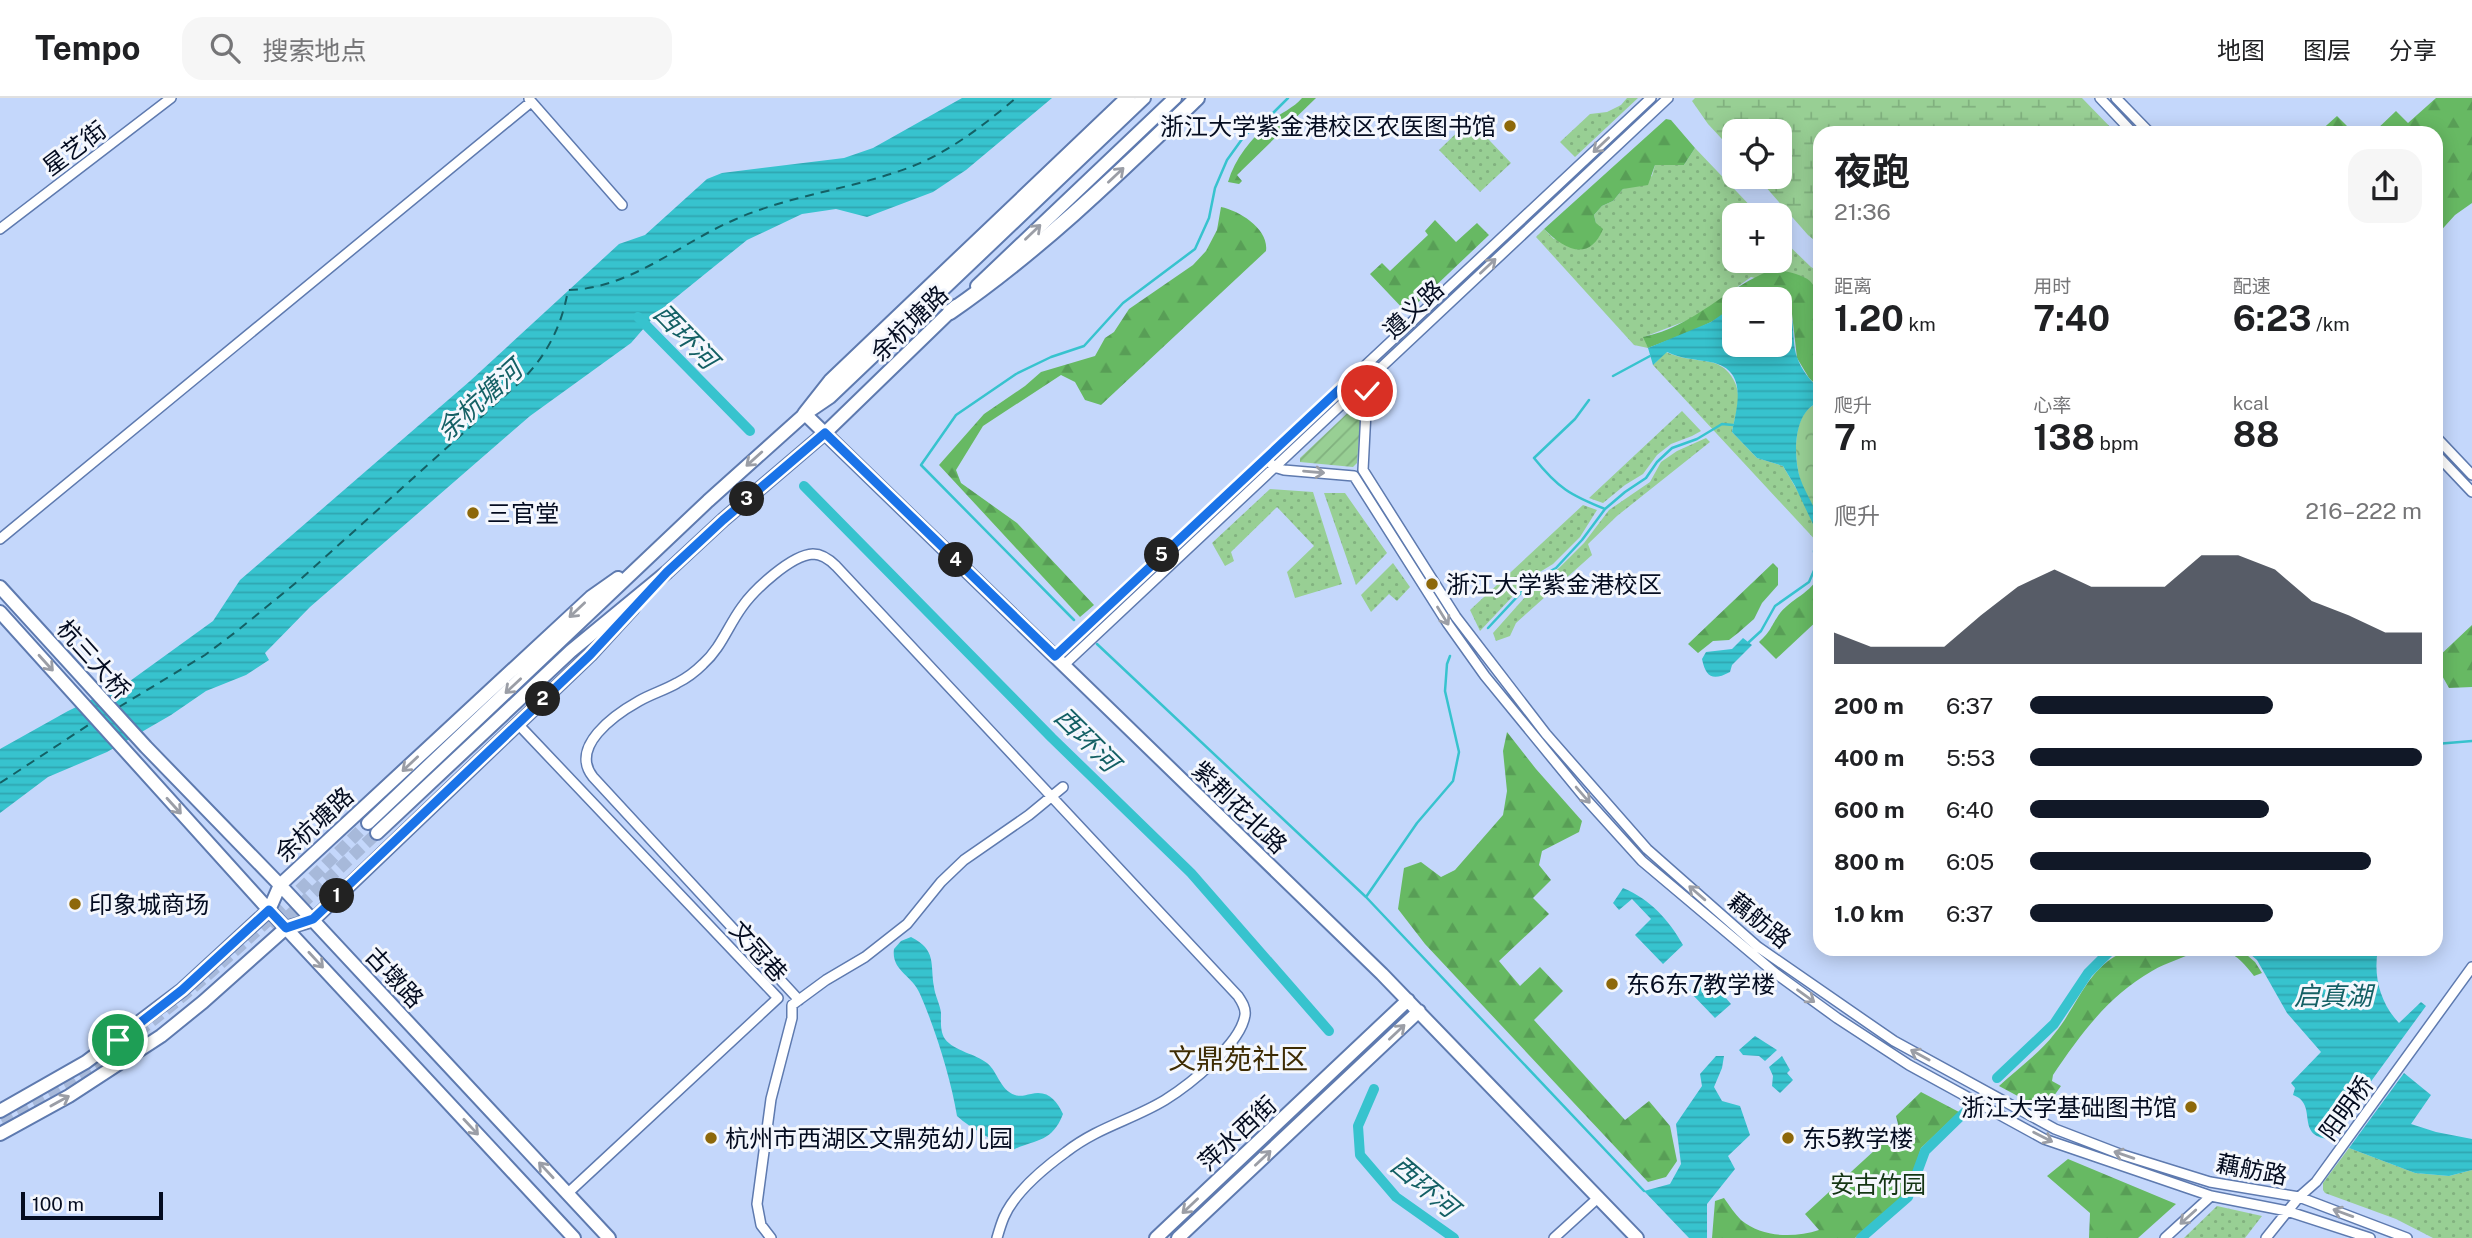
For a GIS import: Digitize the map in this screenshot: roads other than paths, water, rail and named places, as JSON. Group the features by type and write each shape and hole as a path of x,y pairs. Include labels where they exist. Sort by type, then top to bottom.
{"highway":[{"path":"805,414 841,372 1128,98"},
{"path":"950,312 998,279 1072,216 1197,98"}],"main road":[{"name":"余杭塘路","path":"1144,98 830,397 805,414 652,555 373,828 571,651 667,572 825,433 1175,98"},
{"name":"紫荆花北路","path":"805,414 1408,1000 1637,1238"},
{"name":"余杭塘路","path":"0,1111 86,1062 182,990 269,910 280,885 591,597 652,555"},
{"name":"余杭塘路","path":"0,1134 69,1096 161,1036 204,1002 286,928 313,919 590,655 667,572"},
{"name":"杭三大桥","path":"0,586 146,747"},
{"name":"杭三大桥","path":"0,612 128,755"},
{"name":"古墩路","path":"146,747 313,919 609,1238"},
{"name":"古墩路","path":"128,755 567,1235"},
{"name":"萍水西街","path":"1156,1238 1408,1000"},
{"name":"萍水西街","path":"1178,1238 1419,1011"}],"street":[{"name":"星艺街","path":"0,229 171,98"},
{"name":"遵义路","path":"1059,660 1266,458 1651,98"},
{"name":"遵义路","path":"1059,660 1274,467 1668,98"},
{"path":"2100,98 2126,126"},
{"path":"2116,98 2143,126"},
{"path":"0,539 530,100 622,205"},
{"path":"1359,371 1366,379"},
{"name":"藕舫路","path":"1366,379 1363,470 1456,617 1546,734 1647,849 1758,947 1894,1041 2055,1129 2120,1154 2210,1182 2299,1197 2407,1238"},
{"path":"2443,445 2472,475"},
{"path":"1266,458 1274,467"},
{"path":"2443,461 2472,492"},
{"name":"藕舫路","path":"1274,467 1354,476 1448,624 1514,713 1642,861 1704,916 1838,1018 1909,1065 2044,1139 2211,1196 2287,1211 2370,1238"},
{"path":"799,1000 593,777 585,754 605,726 637,702 692,674 706,662 721,643 741,608 771,578 799,558 817,554 830,559 1244,1005 1245,1015 1230,1044 1203,1072 1164,1100 1090,1135 1064,1153 1018,1195 1004,1217 997,1238"},
{"name":"文冠巷","path":"517,723 778,998 568,1193"},
{"path":"771,1238 761,1225 757,1204 771,1099 792,1017 792,1005 826,980 865,957 907,924 941,882 964,860 1029,815 1063,787"},
{"name":"阳明桥","path":"2266,1238 2299,1197 2316,1182 2472,967"},
{"path":"2165,1238 2211,1196"},
{"path":"1554,1238 1599,1198"}],"water":[{"name":"余杭塘河","path":"962,98 1052,98 966,170 933,192 867,217 836,209 802,214 747,240 658,312 631,343 530,416 310,607 265,653 269,660 246,675 206,691 107,752 48,777 0,813 0,749 68,711 130,681 213,621 240,580 470,381 619,244 645,235 707,179 722,173 844,158 873,148"},
{"path":"1722,314 1722,357 1792,357 1792,321 1799,361 1813,382 1813,406 1800,423 1796,458 1800,478 1813,506 1813,524 1783,466 1757,458 1732,432 1738,390 1731,372 1710,362 1667,352 1653,365 1648,348 1711,322"},
{"path":"1743,638 1752,645 1732,665 1730,672 1715,677 1708,674 1702,659 1706,652 1732,649"},
{"path":"1623,888 1658,911 1683,945 1663,964 1635,935 1651,919 1632,899 1619,910 1613,903"},
{"path":"911,937 925,947 931,958 945,1039 954,1047 987,1063 1010,1093 1019,1096 1042,1093 1054,1100 1063,1114 1047,1136 1009,1152 957,1116 947,1070 926,1007 916,988 899,968 894,956 894,949 901,941"},
{"name":"启真湖","path":"2252,956 2377,956 2376,969 2380,989 2387,1007 2399,1023 2421,1002 2426,1006 2329,1139 2318,1137 2312,1132 2305,1105 2293,1095 2295,1088 2291,1083 2321,1052 2287,1013"},
{"path":"1706,975 1731,1004 1715,1018 1689,991"},
{"path":"1755,1036 1777,1050 1765,1061 1759,1056 1743,1055 1739,1050"},
{"path":"1716,1056 1724,1056 1714,1087 1722,1101 1740,1106 1750,1135 1728,1156 1735,1169 1707,1204 1707,1238 1689,1238 1644,1191 1670,1184 1681,1164 1676,1124 1702,1086 1700,1074"},
{"path":"1782,1056 1790,1070 1787,1073 1793,1080 1780,1093 1772,1086 1773,1076 1769,1067"},
{"path":"2404,1073 2431,1095 2411,1124 2472,1139 2472,1170 2449,1176 2415,1173 2349,1148"}],"waterway":[{"path":"1074,620 921,465 956,415 1016,374 1051,357 1084,346 1123,303 1195,249 1209,218 1215,188 1227,160 1245,135 1288,98"},
{"name":"西环河","path":"638,317 750,431"},
{"path":"1613,376 1650,356"},
{"path":"1589,400 1575,419 1534,458 1550,477 1565,489 1605,509"},
{"path":"1488,628 1532,581 1556,568 1582,540 1605,509 1646,478 1657,462 1672,448 1697,439 1722,424 1733,425"},
{"name":"西环河","path":"804,486 1052,738 1191,873 1329,1031"},
{"path":"1749,642 1761,631 1775,606 1809,582 1813,573"},
{"path":"1097,644 1366,897 1644,1191"},
{"path":"1366,897 1417,823 1453,781 1459,752 1445,691 1450,656"},
{"path":"2443,743 2472,741"},
{"path":"1997,1078 2054,1024 2088,973 2105,956"},
{"name":"西环河","path":"1374,1089 1358,1126 1360,1155 1396,1197 1454,1238"},
{"path":"1861,1238 1908,1197 1925,1151 1965,1112"}],"tunnel":[{"path":"0,1118 81,1072 166,1010 269,919 368,823"},
{"path":"274,930 377,833"}],"place":[{"name":"浙江大学紫金港校区农医图书馆","path":"1510,126"},
{"name":"三官堂","path":"473,513"},
{"name":"浙江大学紫金港校区","path":"1432,584"},
{"name":"印象城商场","path":"75,904"},
{"name":"东6东7教学楼","path":"1612,984"},
{"name":"浙江大学基础图书馆","path":"2191,1107"},
{"name":"杭州市西湖区文鼎苑幼儿园","path":"711,1138"},
{"name":"东5教学楼","path":"1788,1138"}],"district":[{"name":"文鼎苑社区","path":"1238,1058"}],"park label":[{"name":"安古竹园","path":"1878,1184"}]}
